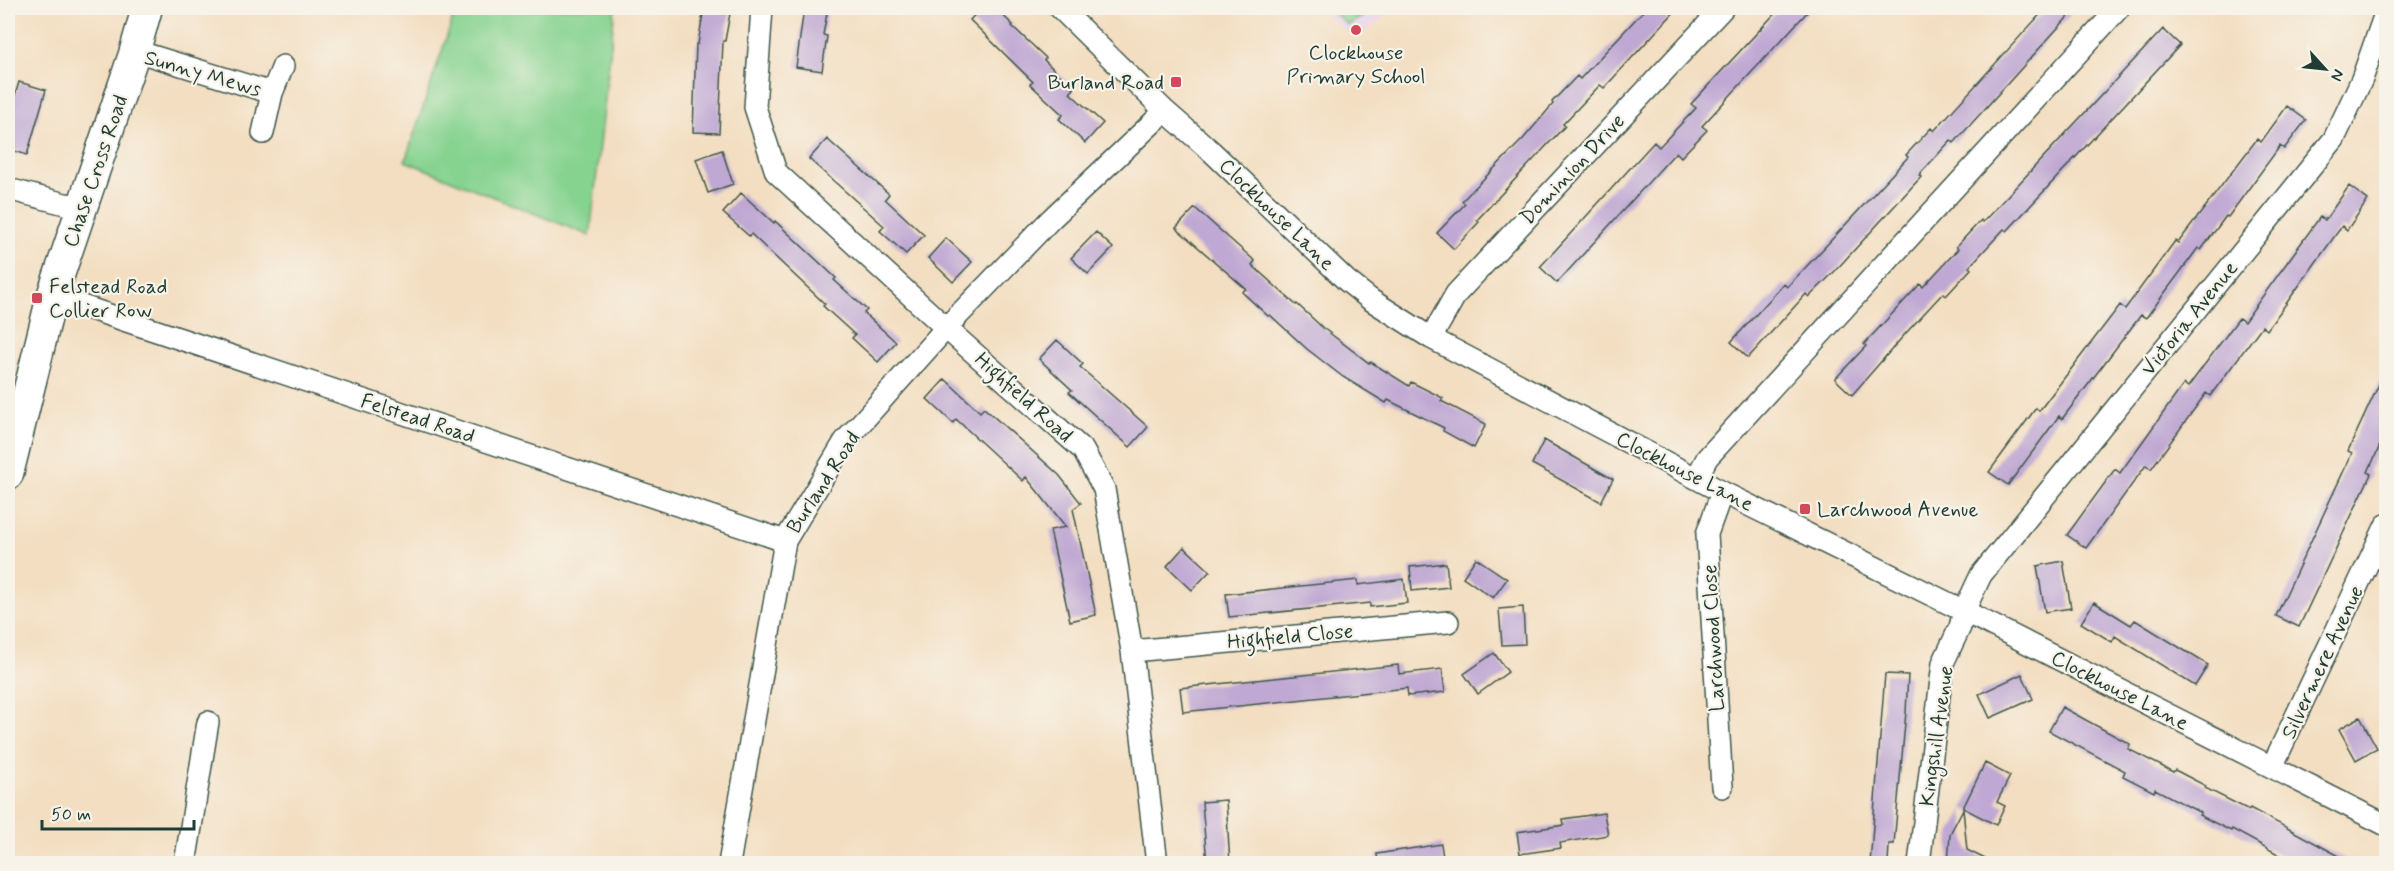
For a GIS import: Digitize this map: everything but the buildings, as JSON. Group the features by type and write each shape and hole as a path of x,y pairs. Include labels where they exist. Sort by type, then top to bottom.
{"main road":[{"name":"Chase Cross Road","path":"8,474 52,296 134,54 147,8"}],"street":[{"name":"Highfield Road","path":"762,8 755,107 776,172 1083,450 1104,489 1132,651 1157,864"},
{"name":"Clockhouse Lane","path":"1060,8 1164,111 1210,151 1347,281 1371,300 1431,338 1722,492 1964,611 2386,825"},
{"name":"Dominion Drive","path":"1431,338 1456,294 1723,8"},
{"path":"1696,477 1707,458 2119,8"},
{"name":"Victoria Avenue","path":"1964,611 1982,575 2334,139 2362,79 2386,11"},
{"name":"Sunny Mews","path":"134,54 149,55 272,93"},
{"name":"Sunny Mews","path":"263,133 272,93 283,66"},
{"name":"Burland Road","path":"729,864 785,541 844,441 946,328 1051,219 1164,111"},
{"path":"8,189 65,204 83,206"},
{"name":"Felstead Road","path":"52,296 785,541"},
{"name":"Larchwood Close","path":"1722,492 1707,534 1722,787"},
{"name":"Silvermere Avenue","path":"2272,767 2381,551 2386,525"},
{"name":"Kingshill Avenue","path":"1919,864 1943,663 1960,627 1964,611"},
{"name":"Highfield Close","path":"1132,651 1448,622"},
{"path":"185,864 208,722"}],"shaded area":[{"name":"Clockhouse Primary School","path":"1317,8 1395,8 1356,38"}],"green space":[{"path":"424,8 615,8 590,236 405,161 453,18"},
{"path":"1328,8 1377,8 1348,25"}],"place":[{"name":"Clockhouse Primary School","path":"1356,30"},
{"name":"Burland Road","path":"1176,82"},
{"name":"Felstead Road Collier Row","path":"37,298"},
{"name":"Larchwood Avenue","path":"1805,509"}]}
